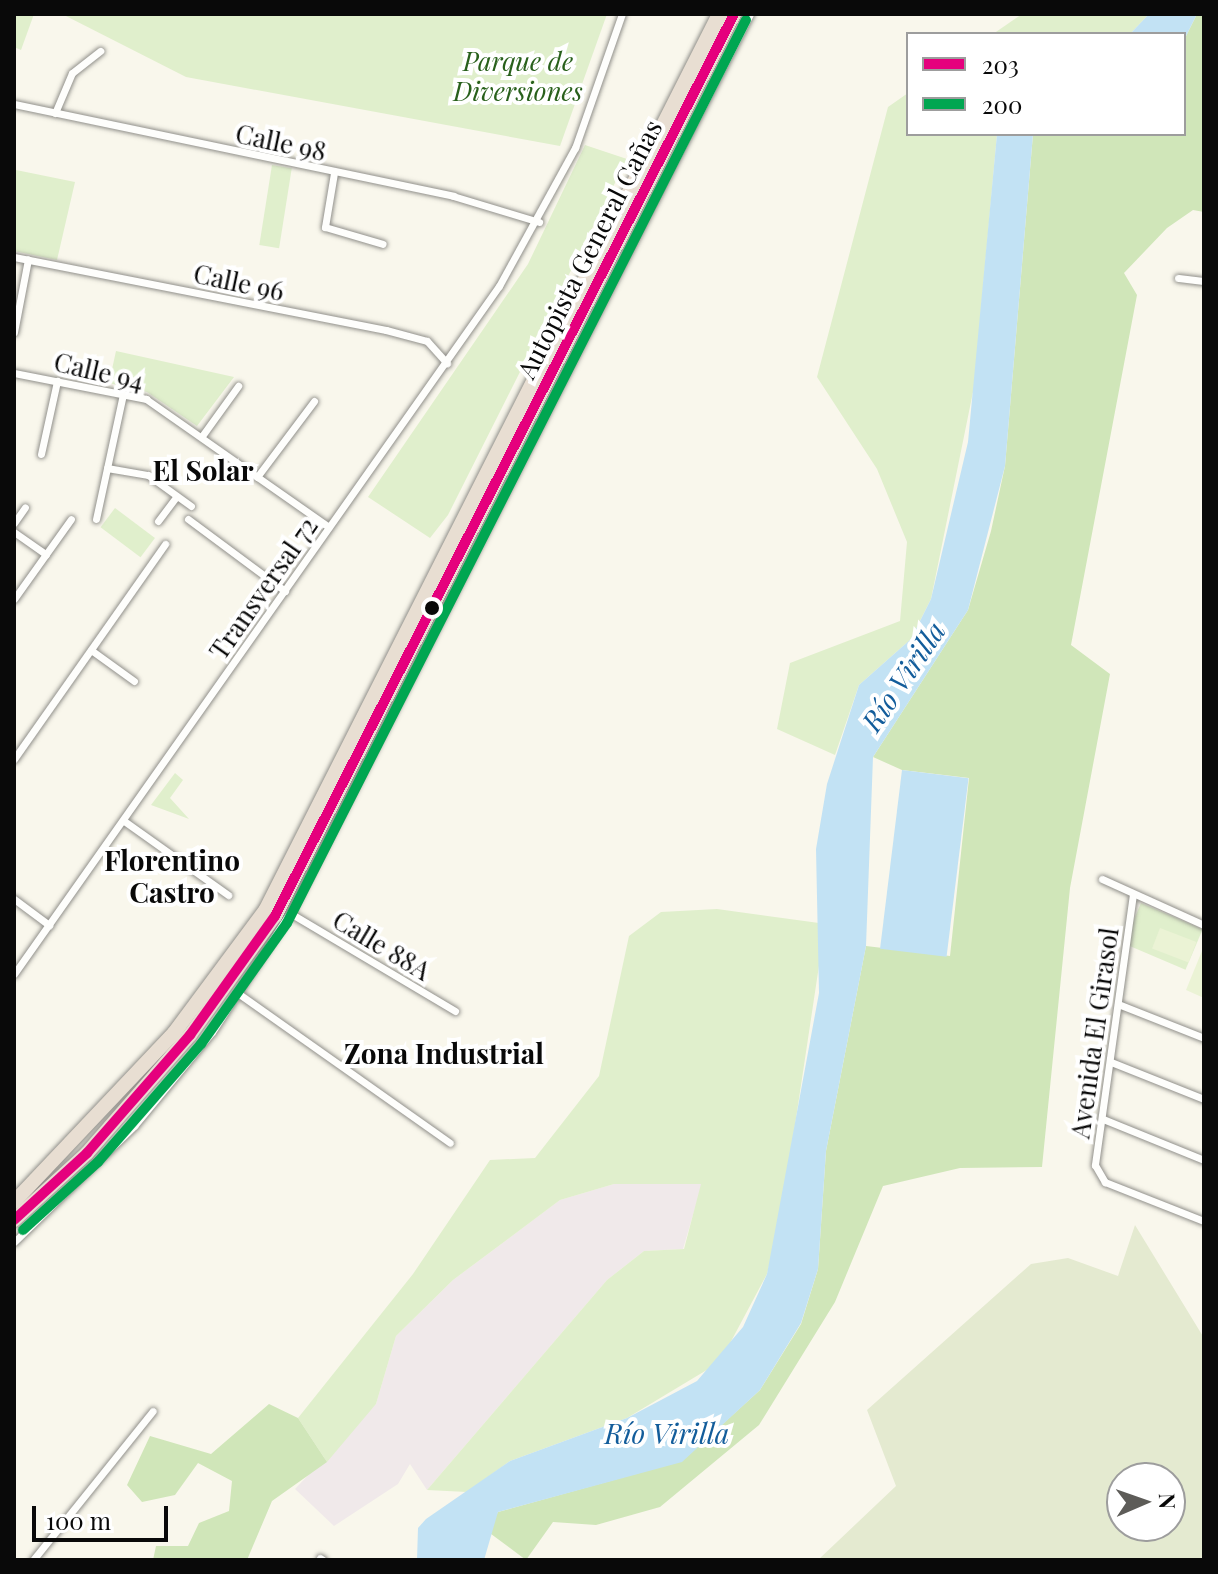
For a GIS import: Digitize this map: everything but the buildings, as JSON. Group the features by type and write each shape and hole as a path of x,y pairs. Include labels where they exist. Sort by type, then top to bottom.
{"highway":[{"name":"Autopista General Cañas","path":"14,1202 174,1033 266,909 719,14"},
{"name":"Autopista General Cañas","path":"14,1220 87,1153 190,1035 275,916 734,14"}],"street":[{"name":"Transversal 72","path":"14,974 447,363 539,222 575,148 622,14"},
{"path":"14,1242 134,1126 239,994 290,913 750,14"},
{"path":"55,113 72,73 100,51"},
{"name":"Calle 98","path":"14,104 453,196 539,222"},
{"path":"334,173 325,227 383,244"},
{"name":"Calle 96","path":"14,257 386,330 427,341 447,363"},
{"path":"14,332 28,259"},
{"path":"1178,278 1204,281"},
{"name":"Calle 94","path":"14,373 146,399 329,527"},
{"path":"41,454 57,381"},
{"path":"202,436 238,386"},
{"path":"96,519 123,394"},
{"path":"257,477 314,401"},
{"path":"107,468 148,475 191,506"},
{"path":"158,521 177,496"},
{"path":"14,523 25,507"},
{"path":"14,599 71,519"},
{"path":"188,519 285,591"},
{"path":"14,532 46,554"},
{"path":"14,759 165,544"},
{"path":"91,650 134,681"},
{"path":"124,821 228,895"},
{"path":"1102,879 1204,925"},
{"name":"Avenida El Girasol","path":"1133,894 1098,1177 1204,1221"},
{"path":"14,899 49,925"},
{"name":"Calle 88A","path":"290,913 455,1011"},
{"path":"239,994 450,1143"},
{"path":"1118,1004 1204,1038"},
{"path":"1111,1062 1204,1099"},
{"path":"1103,1119 1204,1160"},
{"path":"33,1560 153,1411"}],"shaded area":[{"path":"614,1184 702,1184 683,1249 644,1251 607,1280 427,1490 410,1464 398,1484 334,1526 295,1489 376,1404 396,1336 453,1280 560,1200"}],"green space":[{"path":"14,14 34,14 21,50 14,47"},
{"name":"Parque de Diversiones","path":"62,14 607,14 560,146 186,77"},
{"path":"1022,14 1149,14 1132,32 996,32"},
{"path":"1197,14 1204,14 1204,212 1193,210 1167,228 1124,273 1137,295 1071,645 1110,674 1070,888 1042,1167 960,1168 883,1186 835,1302 759,1425 660,1507 596,1525 553,1522 526,1560 487,1531 498,1512 682,1461 760,1390 801,1324 818,1269 826,1151 866,946 950,956 969,778 902,770 873,757 968,610 991,531 1005,466 1033,136 1186,136 1186,36"},
{"path":"906,94 906,136 997,136 974,387 931,599 911,639 859,685 835,755 777,729 790,663 900,621 907,542 877,469 817,377 888,107"},
{"path":"585,145 627,159 448,515 430,538 368,497 528,264"},
{"path":"272,165 292,168 279,248 259,245"},
{"path":"16,170 75,182 57,260 14,251"},
{"path":"116,351 234,377 197,426 147,392 109,383"},
{"path":"115,508 155,538 140,557 101,527"},
{"path":"175,773 183,780 170,798 189,819 151,805"},
{"path":"1141,903 1203,929 1185,970 1124,944"},
{"path":"717,909 819,923 820,959 781,1218 767,1274 720,1362 627,1418 510,1461 467,1492 427,1490 607,1280 644,1251 684,1249 701,1184 614,1184 560,1200 453,1280 396,1336 376,1404 327,1462 298,1418 413,1274 490,1160 535,1158 599,1076 629,936 661,912"},
{"path":"1160,928 1196,942 1189,963 1152,949"},
{"path":"1204,946 1204,998 1186,990"},
{"path":"1135,1225 1204,1338 1204,1560 818,1560 896,1486 867,1410 1031,1264 1068,1258 1118,1276"},
{"path":"269,1404 298,1418 327,1462 272,1501 247,1560 153,1560 156,1546 188,1546 199,1523 229,1511 232,1481 198,1463 175,1495 142,1502 127,1485 150,1436 211,1454"}],"water":[{"path":"1149,14 1197,14 1186,36 1186,32 1132,32"},
{"name":"Río Virilla","path":"997,136 1033,136 1005,466 968,610 873,757 866,946 826,1151 818,1269 801,1323 760,1390 682,1462 498,1512 484,1560 417,1560 418,1528 426,1519 510,1461 627,1418 697,1381 743,1327 767,1274 819,993 816,849 827,784 859,685 911,639 931,599 968,442"},
{"path":"902,770 969,778 947,957 880,949"}],"transit line":[{"name":"203","path":"14,1220 87,1153 190,1035 275,916 734,14"},
{"name":"200","path":"23,1230 98,1162 201,1044 287,923 746,20"}],"district":[{"name":"El Solar","path":"203,470"},
{"name":"Florentino Castro","path":"172,876"},
{"name":"Zona Industrial","path":"444,1053"}]}
